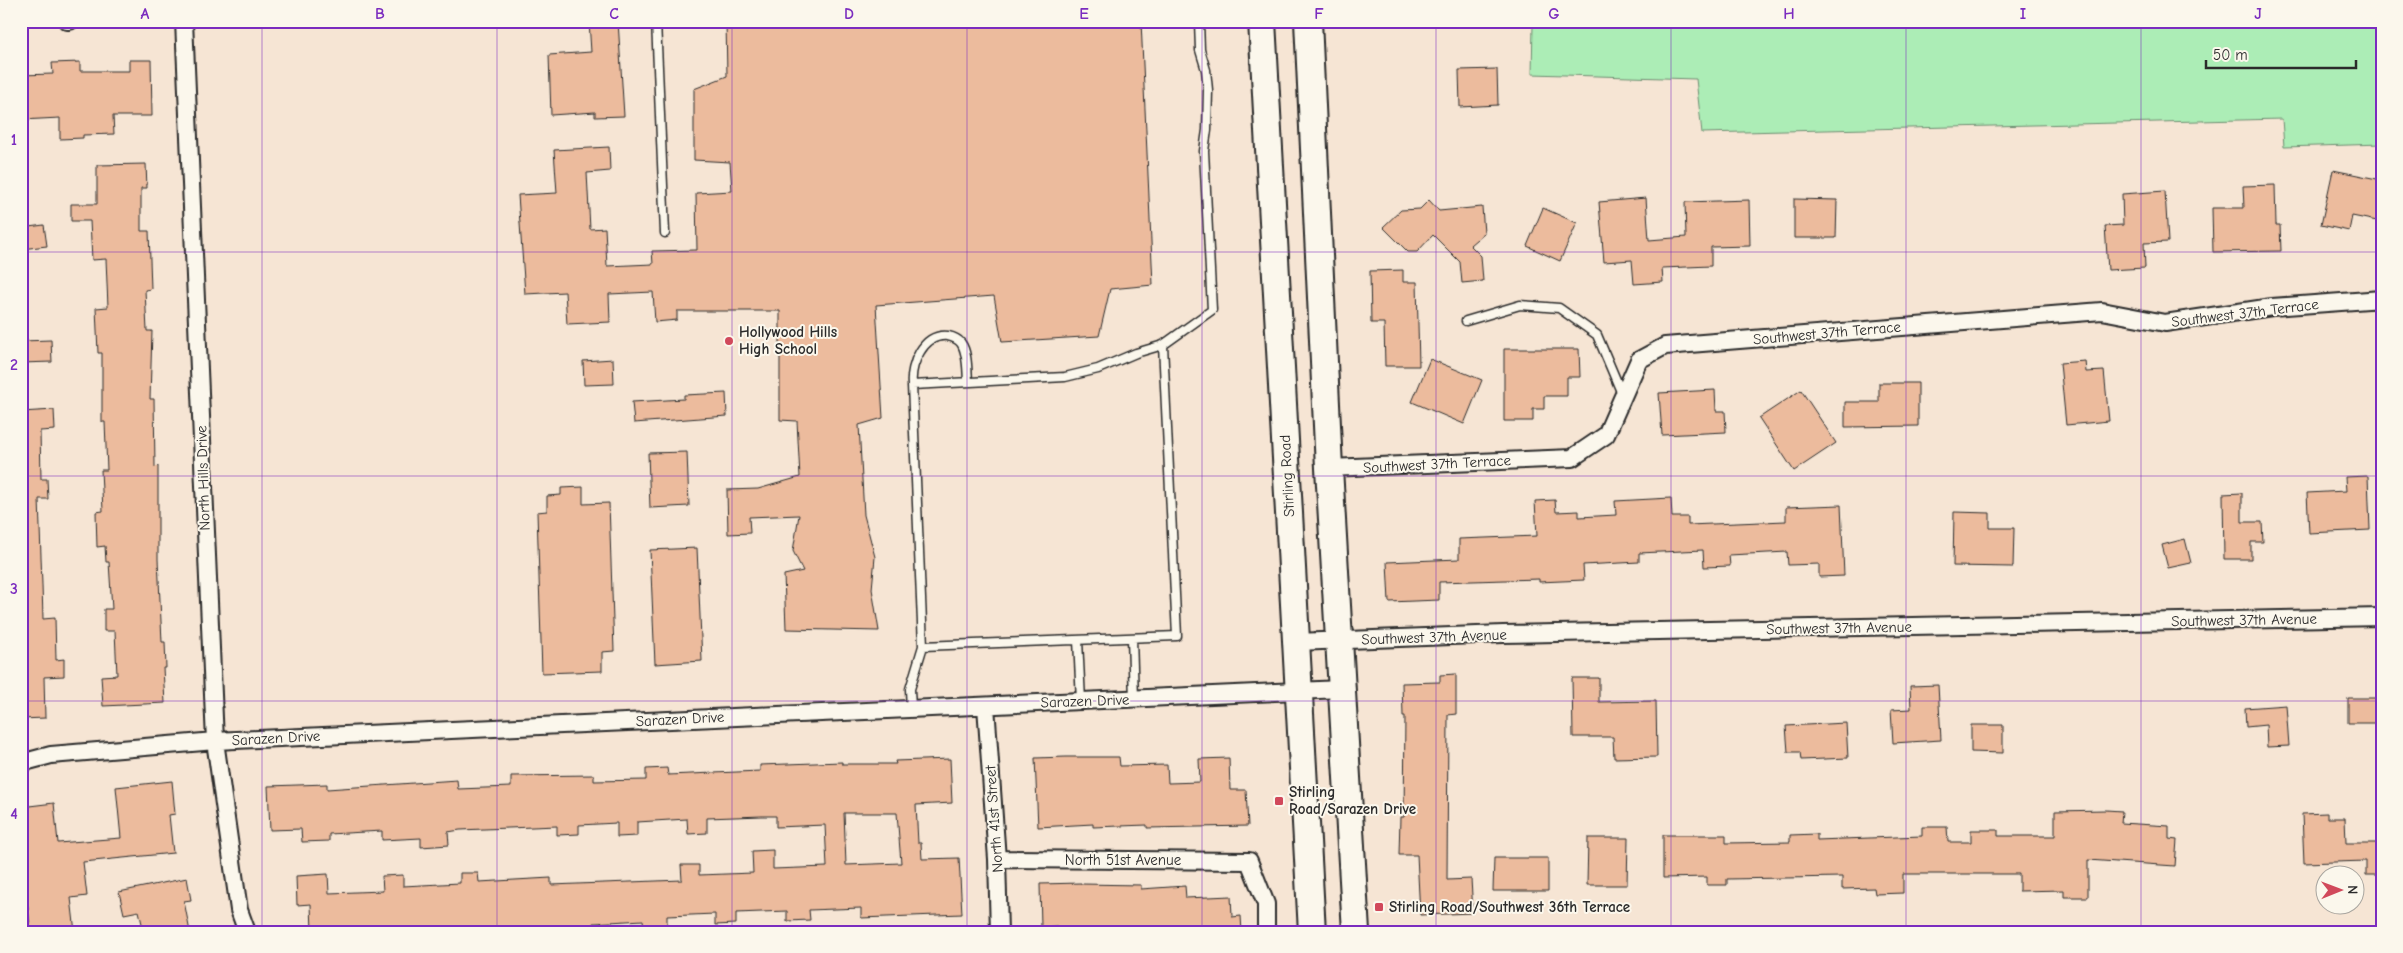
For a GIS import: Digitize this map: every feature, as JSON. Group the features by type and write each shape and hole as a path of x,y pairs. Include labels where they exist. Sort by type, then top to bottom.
{"main road":[{"name":"Stirling Road","path":"1262,21 1312,932"},
{"path":"1308,21 1338,640 1356,932"}],"street":[{"name":"North Hills Drive","path":"184,21 215,741 238,910 247,932"},
{"name":"Southwest 37th Terrace","path":"1329,468 1572,458 1606,435 1639,360 1666,346 2102,311 2165,323 2272,307 2382,299"},
{"name":"Southwest 37th Avenue","path":"1296,642 1514,634 2382,617"},
{"name":"Sarazen Drive","path":"21,762 50,756 215,741 1341,689"},
{"name":"North 41st Street","path":"986,706 997,859 999,932"},
{"name":"North 51st Avenue","path":"997,859 1249,861 1266,904 1266,932"}],"lane":[{"path":"656,21 664,233"},
{"path":"912,385 1065,377 1098,369 1136,353 1163,345 1212,310 1204,152 1207,130 1208,90 1206,70 1200,50 1199,21"},
{"path":"1466,321 1520,305 1559,308 1597,335 1623,396"},
{"path":"911,709 910,689 923,646 911,374 914,362 929,340 941,335 954,337 961,343 965,356 968,381"},
{"path":"923,646 1177,636 1163,345"},
{"path":"1132,638 1134,699"},
{"path":"1078,640 1081,701"}],"green space":[{"path":"1451,21 2382,21 2382,144 2284,147 2282,119 1702,133 1696,79 1532,74 1533,25 1451,24"}],"building":[{"path":"589,21 618,21 624,116 595,117 595,112 551,115 549,55 591,52"},
{"path":"726,21 1141,21 1153,285 1110,289 1099,336 1002,342 994,296 876,305 883,418 859,425 864,515 875,557 872,589 879,631 786,629 784,575 803,571 793,551 799,515 749,517 750,533 728,534 727,490 758,489 800,477 797,421 780,420 780,311 677,311 677,320 655,322 653,292 609,294 610,322 567,324 565,292 525,294 518,195 557,193 554,150 609,147 610,171 587,173 590,229 605,228 607,266 653,264 652,251 697,250 696,193 732,191 730,162 694,160 694,89 727,76"},
{"path":"129,60 151,60 152,116 113,116 114,134 83,135 83,138 60,139 60,118 21,120 21,75 53,74 52,63 80,62 80,71 129,71"},
{"path":"1497,69 1498,105 1460,107 1459,70"},
{"path":"146,164 147,188 141,188 141,231 149,231 151,289 145,290 147,331 152,331 150,399 154,399 155,467 158,466 158,559 162,642 165,642 166,668 163,668 165,703 103,706 101,676 117,675 115,631 104,631 104,609 112,609 109,562 106,562 105,546 97,547 96,512 103,511 101,470 107,470 105,422 102,422 102,353 98,353 96,308 108,307 106,259 92,260 90,221 71,221 71,204 97,204 97,165"},
{"path":"2333,170 2382,180 2382,200 2377,221 2352,216 2349,231 2321,225"},
{"path":"2275,185 2276,225 2280,225 2281,251 2213,252 2212,208 2244,208 2243,186"},
{"path":"2165,191 2168,242 2144,243 2145,268 2108,270 2105,226 2123,225 2122,194"},
{"path":"1646,198 1649,240 1686,237 1685,202 1749,200 1750,246 1711,247 1711,266 1662,268 1663,282 1634,284 1632,260 1604,262 1599,202"},
{"path":"1794,199 1837,200 1836,238 1794,238"},
{"path":"1429,200 1439,211 1482,207 1484,233 1470,245 1481,256 1483,281 1462,283 1460,262 1433,235 1417,252 1408,252 1383,227 1401,210 1420,209"},
{"path":"1543,208 1577,223 1560,261 1527,246"},
{"path":"44,225 47,246 21,249 21,228"},
{"path":"1403,270 1403,282 1417,282 1419,366 1385,366 1384,323 1371,323 1370,271"},
{"path":"51,340 52,362 21,363 21,341"},
{"path":"1504,349 1579,349 1580,377 1567,377 1567,396 1544,396 1544,409 1533,409 1533,421 1504,421"},
{"path":"613,359 614,384 584,385 583,361"},
{"path":"1430,359 1482,380 1464,424 1412,402"},
{"path":"2085,361 2086,372 2104,371 2109,421 2066,425 2060,363"},
{"path":"1879,383 1918,383 1918,426 1845,427 1845,402 1879,402"},
{"path":"1715,390 1716,411 1725,411 1726,432 1662,435 1659,393"},
{"path":"1801,390 1836,443 1794,471 1759,418"},
{"path":"726,393 727,416 634,423 632,402 684,399 684,395"},
{"path":"54,410 55,430 40,431 41,479 47,479 48,499 39,499 43,619 55,618 56,660 64,659 64,676 44,677 45,718 21,719 21,412"},
{"path":"687,452 689,506 650,508 648,453"},
{"path":"2368,476 2370,530 2309,533 2307,493 2346,491 2345,477"},
{"path":"583,487 583,504 609,503 614,651 602,652 602,671 542,673 537,512 547,511 547,496 561,495 561,488"},
{"path":"2242,493 2242,522 2262,522 2263,542 2251,542 2251,559 2224,559 2223,494"},
{"path":"1671,498 1672,517 1688,517 1688,525 1786,521 1786,507 1841,505 1844,576 1819,577 1819,564 1788,565 1787,552 1729,555 1730,566 1704,567 1703,550 1639,553 1639,562 1583,565 1584,580 1539,582 1539,579 1439,582 1439,600 1389,602 1387,562 1459,559 1459,539 1537,536 1535,501 1555,500 1556,512 1579,511 1579,517 1616,515 1615,501"},
{"path":"1954,512 1990,513 1990,528 2014,528 2013,567 1953,566"},
{"path":"2185,539 2191,563 2168,568 2162,545"},
{"path":"697,548 702,661 655,664 650,550"},
{"path":"1456,674 1456,714 1448,715 1447,880 1471,879 1473,913 1420,915 1417,855 1399,855 1400,817 1404,817 1405,716 1403,716 1402,683 1440,682 1440,675"},
{"path":"1572,678 1599,678 1599,702 1656,701 1657,757 1614,758 1613,737 1573,737"},
{"path":"1938,685 1941,740 1893,743 1891,710 1911,709 1910,686"},
{"path":"2348,698 2381,698 2381,723 2348,723"},
{"path":"2286,705 2289,746 2267,747 2266,725 2246,727 2245,708"},
{"path":"1846,723 1848,758 1801,760 1800,752 1788,752 1786,726"},
{"path":"1971,725 2003,725 2003,753 1971,752"},
{"path":"1119,757 1120,766 1167,765 1168,783 1200,782 1199,759 1229,758 1230,790 1246,790 1248,826 1147,828 1147,825 1093,827 1093,824 1038,827 1035,758"},
{"path":"950,759 952,803 916,805 918,843 921,843 922,859 959,858 962,914 861,918 861,908 809,910 810,920 787,921 787,911 736,913 736,924 715,925 715,914 667,916 667,927 644,928 643,920 593,923 593,929 521,932 312,932 311,904 297,905 296,876 328,874 329,893 383,891 382,876 403,875 403,886 460,883 460,873 478,873 479,882 551,878 551,885 682,880 681,865 699,865 699,875 753,873 752,851 773,850 773,869 827,867 825,825 776,827 776,816 762,816 707,818 707,833 688,834 687,819 637,822 637,836 617,837 617,823 579,825 579,834 557,835 557,826 460,830 448,832 449,845 421,847 421,838 382,840 382,831 329,834 329,841 302,842 301,829 270,830 268,786 327,784 327,789 457,780 458,789 511,787 511,776 594,775 594,781 646,780 646,769 667,768 668,775 760,771 760,765 842,762 842,764 896,764 895,761","holes":["844,813 897,813 901,863 846,865"]},
{"path":"172,781 175,814 169,815 173,853 83,862 87,896 71,898 75,932 31,932 23,870 21,870 21,807 54,803 58,843 121,838 116,787"},
{"path":"2055,811 2122,811 2121,823 2169,826 2169,839 2177,840 2175,866 2088,860 2088,897 2064,897 2064,890 2019,891 2019,874 1903,874 1903,893 1875,894 1874,888 1842,889 1842,877 1727,879 1727,885 1707,885 1707,877 1663,878 1663,835 1726,835 1726,843 1790,842 1790,835 1817,834 1817,840 1922,836 1922,827 1947,827 1948,842 1971,842 1971,830 1998,830 1998,836 2055,836"},
{"path":"2327,813 2327,818 2345,818 2346,843 2382,843 2382,875 2366,875 2366,861 2304,863 2302,814"},
{"path":"1588,838 1628,838 1627,885 1587,885"},
{"path":"1494,858 1548,858 1548,891 1493,891"},
{"path":"187,878 191,900 184,901 190,932 144,932 139,911 124,914 119,892"},
{"path":"1040,884 1141,885 1141,889 1185,886 1186,898 1231,896 1232,917 1241,916 1242,932 1057,932 1057,926 1041,927"}],"place":[{"name":"Hollywood Hills High School","path":"729,341"},
{"name":"Stirling Road/Sarazen Drive","path":"1279,801"},
{"name":"Stirling Road/Southwest 36th Terrace","path":"1379,907"}]}
